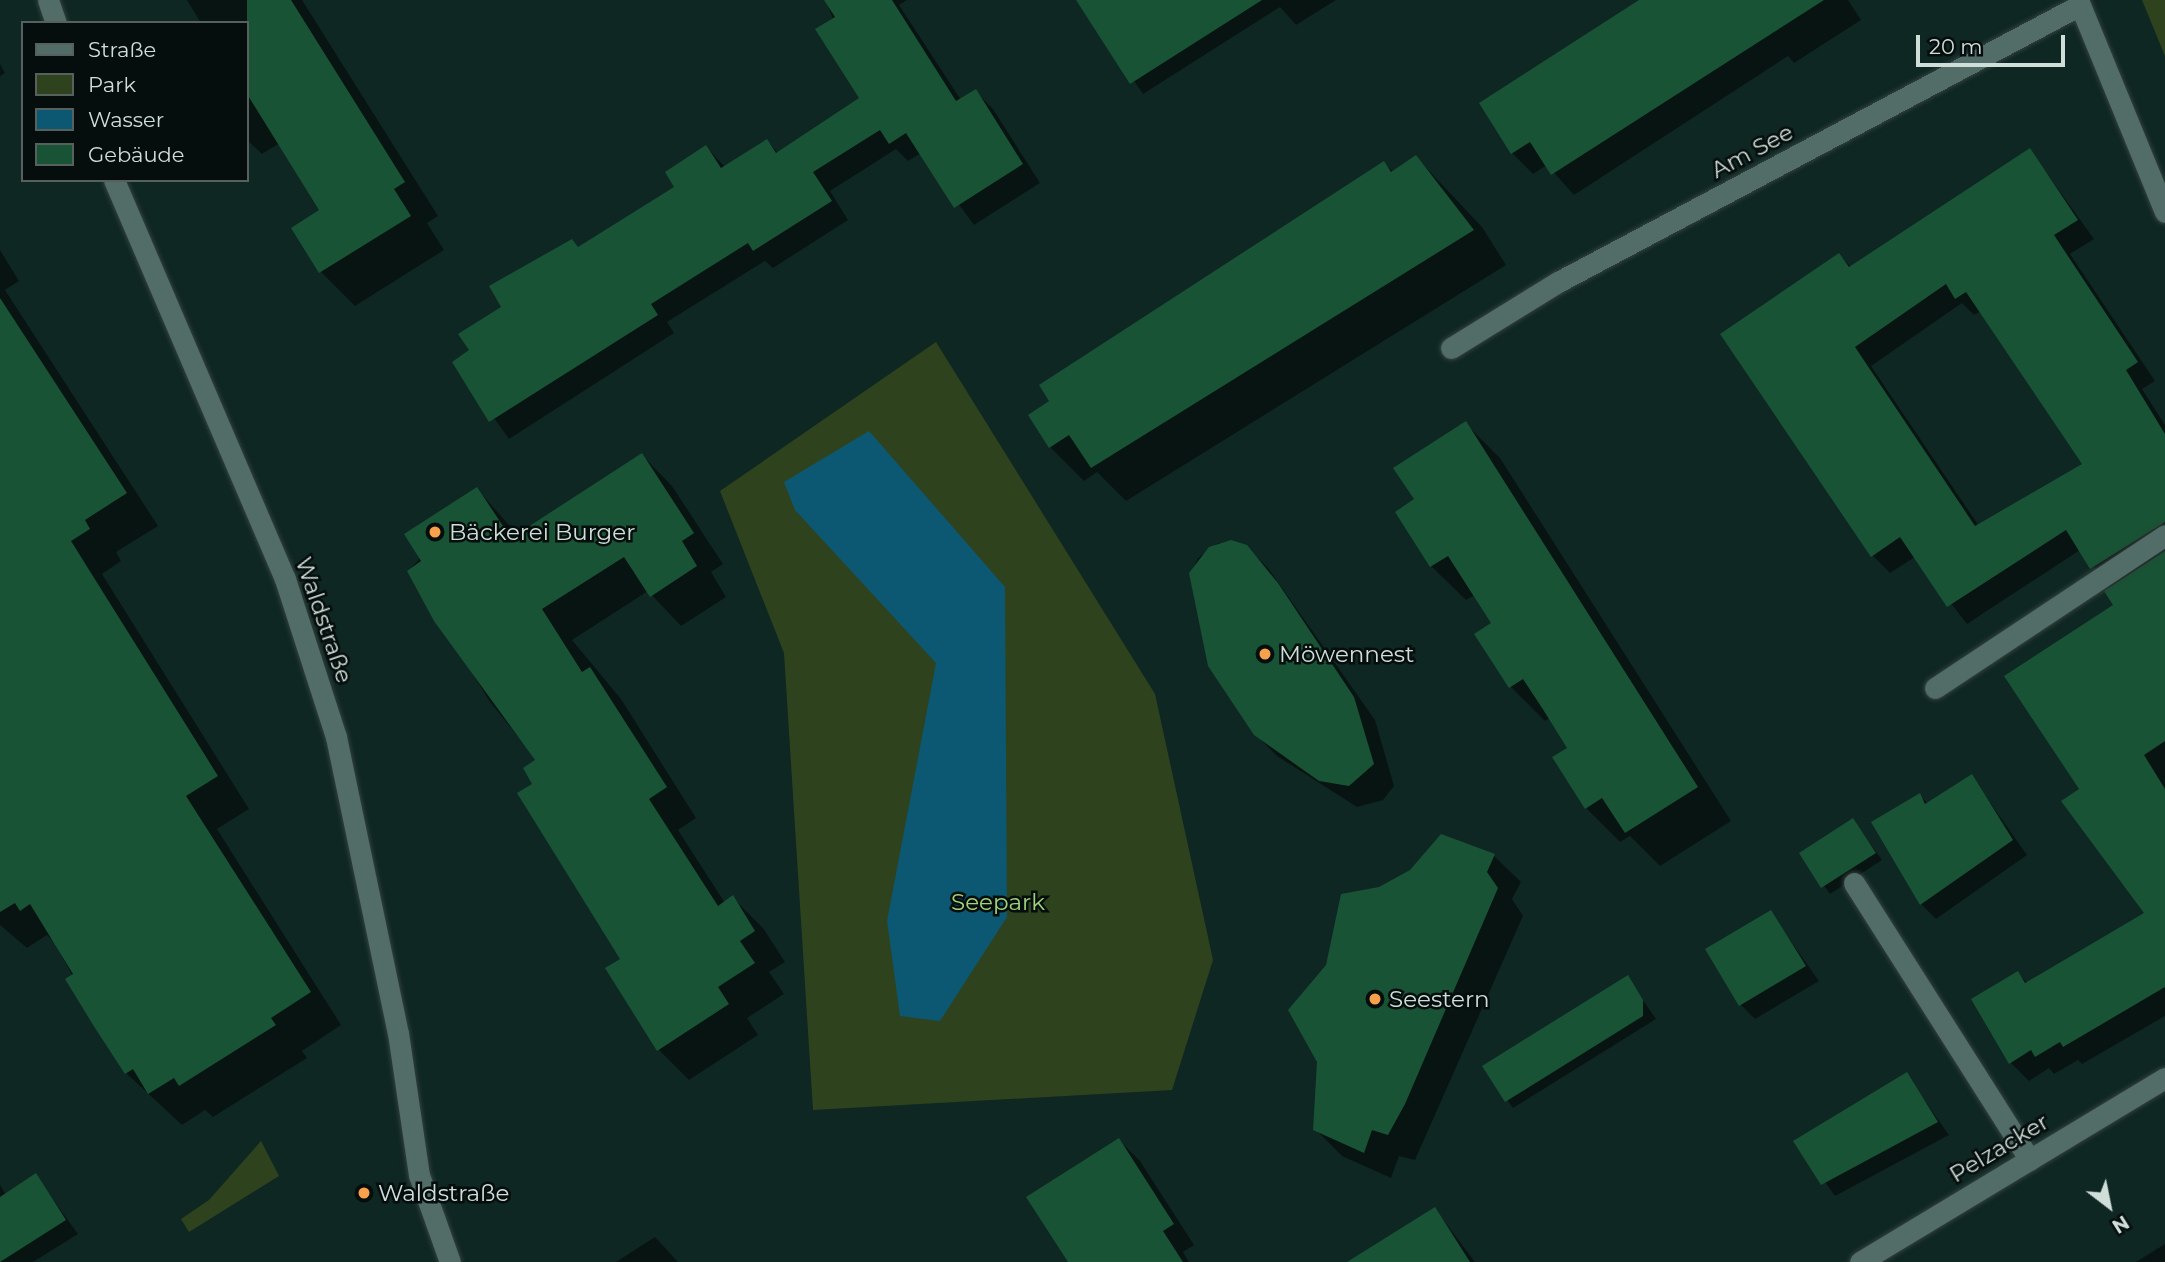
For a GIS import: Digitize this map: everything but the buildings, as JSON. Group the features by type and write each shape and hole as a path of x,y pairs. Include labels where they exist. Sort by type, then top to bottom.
{"street":[{"path":"48,0 55,21"},
{"path":"2079,3 2165,212"},
{"name":"Am See","path":"1451,348 1558,282 2079,3"},
{"name":"Waldstraße","path":"115,182 285,579 336,737 398,1032 419,1175 450,1262"},
{"path":"1935,688 2165,535"},
{"path":"1854,884 2030,1160"},
{"name":"Pelzacker","path":"1860,1262 2165,1078"}],"green space":[{"path":"2142,0 2165,0 2165,56"},
{"name":"Seepark","path":"936,342 1155,694 1213,960 1172,1090 813,1110 784,653 720,491"},
{"path":"261,1141 279,1176 189,1232 181,1219 209,1200"}],"water":[{"path":"869,431 1005,587 1007,917 940,1021 900,1016 887,921 936,663 795,510 784,482"}],"place":[{"name":"Bäckerei Burger","path":"435,532"},
{"name":"Möwennest","path":"1265,654"},
{"name":"Seestern","path":"1375,999"},
{"name":"Waldstraße","path":"364,1193"}]}
